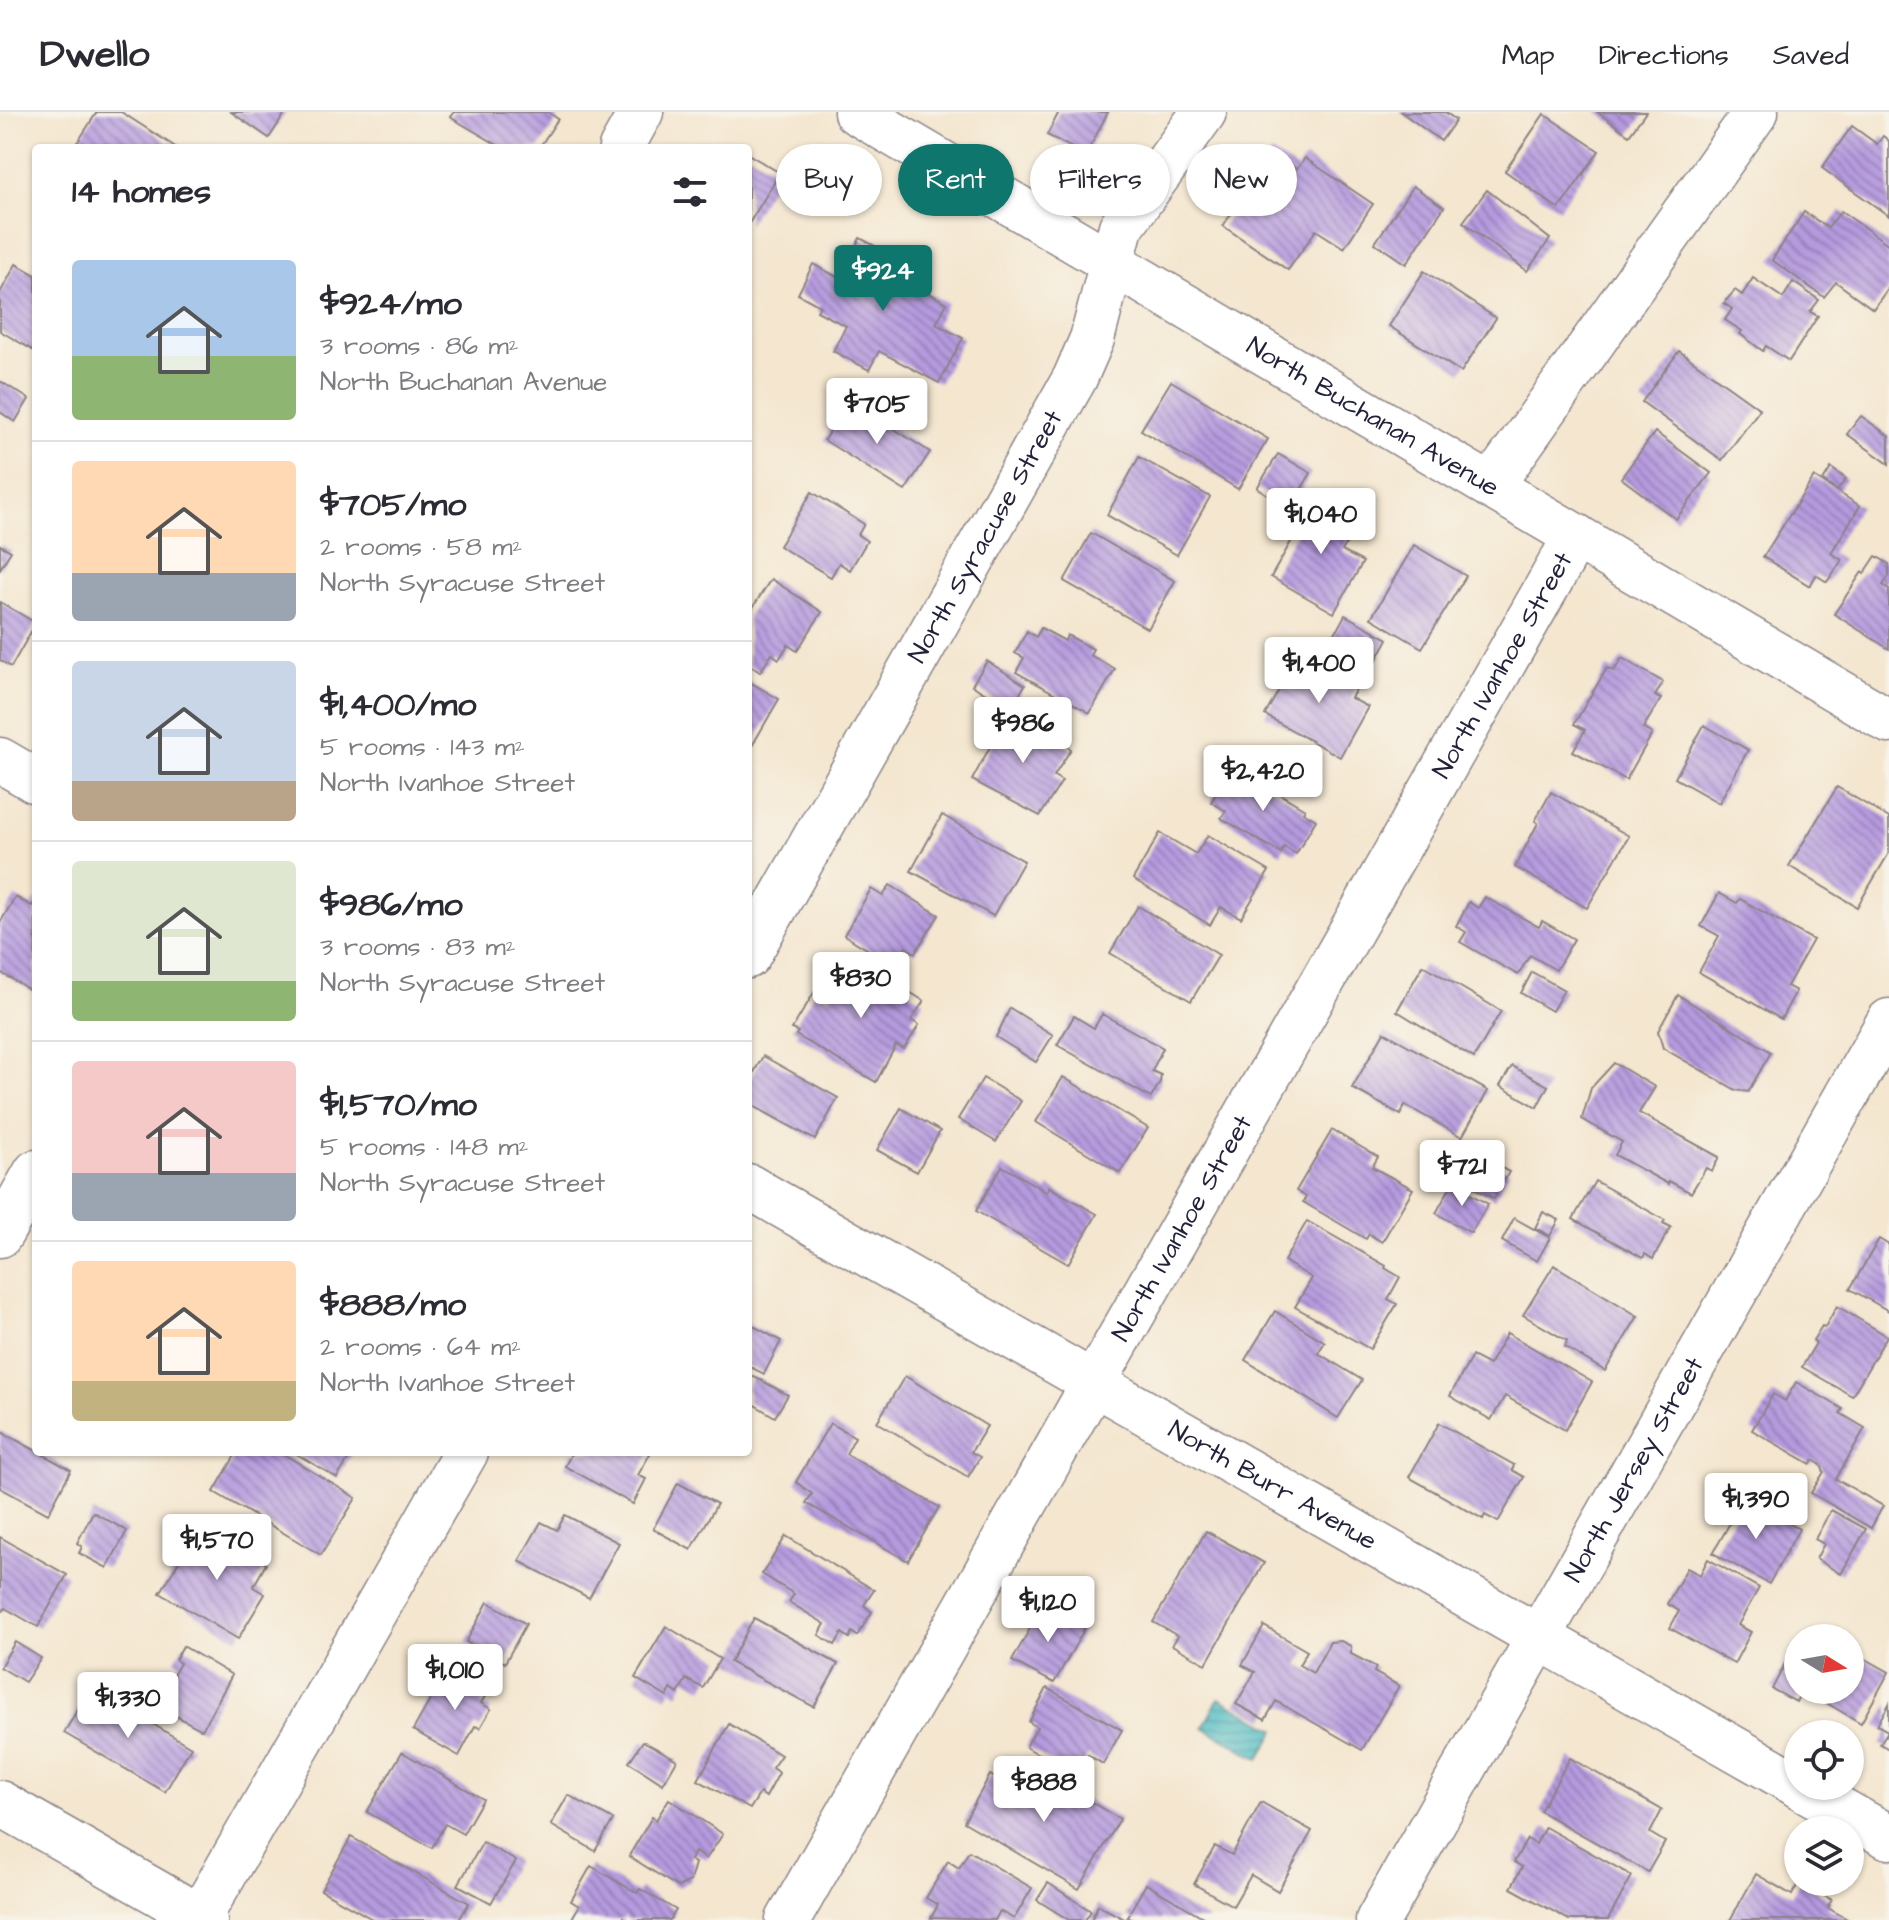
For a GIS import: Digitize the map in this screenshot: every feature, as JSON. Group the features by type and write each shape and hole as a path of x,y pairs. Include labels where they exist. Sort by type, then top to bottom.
{"street":[{"path":"623,144 641,112"},
{"name":"North Buchanan Avenue","path":"856,112 1889,721"},
{"name":"North Syracuse Street","path":"752,949 1075,378 1092,339 1121,227 1204,112"},
{"path":"1491,486 1756,112"},
{"name":"North Ivanhoe Street","path":"788,1920 1576,536"},
{"path":"0,760 32,779"},
{"name":"North Jersey Street","path":"1378,1920 1889,1021"},
{"path":"0,1235 32,1179"},
{"name":"North Burr Avenue","path":"752,1188 1784,1777"},
{"path":"0,1803 201,1919 464,1456"},
{"name":"North Burr Avenue","path":"1824,1800 1889,1837"}],"water":[{"path":"1219,1698 1276,1730 1259,1759 1203,1727"}],"building":[{"path":"97,112 121,112 171,144 77,144"},
{"path":"231,112 286,112 269,138"},
{"path":"454,112 548,112 558,119 542,144 496,144 450,117"},
{"path":"1059,112 1108,112 1092,144 1065,144 1047,135"},
{"path":"1401,112 1445,112 1456,120 1441,141"},
{"path":"1597,112 1646,112 1629,135"},
{"path":"1544,114 1599,151 1559,209 1505,171"},
{"path":"1852,126 1877,144 1883,136 1889,141 1889,216 1822,168"},
{"path":"752,156 776,171 776,180 752,218"},
{"path":"1305,158 1373,204 1344,248 1316,230 1288,270 1223,226 1230,216 1297,216 1297,169"},
{"path":"1413,186 1444,207 1406,264 1375,243"},
{"path":"1487,190 1550,239 1527,271 1463,222"},
{"path":"1841,211 1889,245 1889,287 1873,309 1836,282 1824,297 1772,260 1804,212 1828,228"},
{"path":"860,238 910,265 903,279 947,303 936,324 963,338 939,383 879,351 869,370 833,351 846,326 817,311 820,306 798,294 813,264 839,278"},
{"path":"16,264 32,273 32,350 0,331 0,293"},
{"path":"1424,271 1496,318 1461,372 1389,326"},
{"path":"1753,278 1783,298 1793,282 1819,300 1810,312 1818,316 1789,361 1766,346 1763,351 1725,320 1732,309 1724,303 1735,290 1742,295"},
{"path":"1679,351 1760,409 1722,460 1642,402"},
{"path":"0,381 29,399 15,422 0,412"},
{"path":"1171,381 1268,439 1238,489 1141,430"},
{"path":"849,400 930,452 905,491 824,440"},
{"path":"1861,416 1889,436 1889,464 1847,434"},
{"path":"1655,432 1711,473 1676,519 1621,478"},
{"path":"1278,454 1311,473 1290,508 1257,488"},
{"path":"1139,457 1210,497 1177,555 1107,515"},
{"path":"1831,468 1846,479 1837,491 1823,481"},
{"path":"1814,477 1860,506 1831,553 1842,560 1827,582 1816,575 1810,586 1763,557"},
{"path":"812,492 864,524 858,535 867,541 850,570 839,563 831,577 779,546"},
{"path":"1317,496 1360,520 1342,551 1363,562 1334,613 1271,577"},
{"path":"1091,533 1175,581 1148,629 1064,581"},
{"path":"0,545 11,551 0,569"},
{"path":"1414,545 1466,576 1422,648 1371,618"},
{"path":"1876,556 1889,564 1889,576 1883,585 1889,589 1889,649 1834,614"},
{"path":"771,579 822,612 797,651 788,645 779,659 772,654 760,672 752,667 752,609"},
{"path":"0,602 32,621 32,630 11,667 0,660"},
{"path":"1345,615 1388,639 1366,679 1323,655"},
{"path":"1041,628 1065,641 1067,635 1093,649 1090,655 1115,669 1090,713 1016,672 1024,658 1015,653 1027,631 1036,637"},
{"path":"1318,656 1361,680 1351,698 1368,707 1340,757 1265,715 1294,663 1310,672"},
{"path":"1622,658 1663,682 1655,696 1661,699 1643,728 1652,734 1626,780 1573,751 1585,730 1574,724 1607,668 1614,671"},
{"path":"987,661 1025,685 1010,710 972,685"},
{"path":"752,683 779,699 752,746"},
{"path":"1009,712 1071,749 1054,776 1062,781 1040,816 972,780"},
{"path":"1704,725 1748,750 1719,803 1675,778"},
{"path":"1229,772 1241,779 1244,773 1305,809 1303,812 1316,820 1296,854 1284,847 1281,853 1221,818 1226,811 1211,802"},
{"path":"1837,787 1889,818 1889,853 1857,907 1789,866"},
{"path":"1551,792 1629,836 1587,908 1515,867"},
{"path":"942,815 1024,861 993,916 911,871"},
{"path":"1160,833 1196,854 1208,835 1269,871 1241,918 1221,907 1210,925 1133,879"},
{"path":"890,885 939,915 915,953 906,947 895,966 844,935 871,889 883,896"},
{"path":"1719,893 1737,903 1740,899 1813,940 1787,986 1796,991 1781,1019 1699,972 1719,936 1701,926"},
{"path":"15,897 32,906 32,991 0,972 0,923"},
{"path":"1485,897 1539,927 1542,921 1574,939 1556,970 1530,955 1518,975 1460,942 1466,932 1456,926 1469,902 1478,908"},
{"path":"1138,906 1219,955 1191,1001 1110,953"},
{"path":"853,957 924,1001 911,1020 919,1025 904,1049 896,1045 876,1082 796,1035 798,1032 792,1029 815,991 828,998"},
{"path":"1423,965 1501,1011 1474,1058 1397,1011"},
{"path":"1532,972 1564,990 1552,1011 1521,993"},
{"path":"1678,995 1771,1052 1748,1092 1736,1090 1663,1048 1658,1031"},
{"path":"1010,1008 1053,1035 1036,1062 996,1037"},
{"path":"1102,1014 1163,1048 1152,1071 1161,1075 1151,1098 1057,1045 1074,1016 1094,1028"},
{"path":"1384,1032 1488,1091 1462,1137 1405,1105 1401,1115 1352,1088"},
{"path":"763,1056 838,1098 815,1140 752,1105 752,1076"},
{"path":"1614,1063 1655,1087 1639,1113 1719,1157 1712,1171 1706,1168 1691,1193 1615,1155 1622,1142 1582,1119 1591,1088"},
{"path":"1512,1066 1548,1086 1537,1107 1500,1086"},
{"path":"1063,1077 1148,1128 1120,1173 1036,1122"},
{"path":"983,1078 1021,1101 996,1142 958,1119"},
{"path":"901,1108 940,1131 917,1172 877,1150"},
{"path":"1332,1130 1378,1157 1372,1167 1413,1189 1382,1242 1369,1234 1366,1239 1303,1202 1306,1197 1296,1191"},
{"path":"1469,1150 1509,1172 1494,1199 1454,1177"},
{"path":"1002,1166 1047,1192 1049,1187 1097,1214 1068,1264 976,1211"},
{"path":"1595,1181 1665,1220 1663,1223 1671,1227 1653,1259 1645,1254 1643,1258 1573,1219"},
{"path":"1452,1184 1488,1204 1471,1233 1436,1213"},
{"path":"1543,1212 1559,1220 1550,1236 1535,1228"},
{"path":"1514,1218 1550,1238 1537,1261 1502,1241"},
{"path":"1307,1221 1400,1277 1388,1299 1397,1304 1370,1349 1295,1307 1312,1278 1284,1261"},
{"path":"1879,1239 1889,1245 1889,1311 1850,1289"},
{"path":"1554,1265 1638,1316 1605,1371 1565,1347 1567,1341 1523,1315"},
{"path":"1837,1306 1887,1336 1852,1396 1802,1367 1816,1343 1813,1340"},
{"path":"1275,1311 1325,1342 1318,1353 1362,1380 1338,1418 1245,1360"},
{"path":"752,1325 781,1341 764,1374 752,1368"},
{"path":"1507,1333 1592,1382 1565,1430 1505,1396 1491,1420 1450,1396 1472,1356 1489,1365"},
{"path":"905,1376 987,1426 971,1452 980,1457 968,1477 877,1422"},
{"path":"752,1378 788,1395 775,1417 752,1403"},
{"path":"1796,1382 1843,1409 1840,1413 1865,1428 1836,1479 1883,1506 1871,1528 1811,1493 1824,1472 1821,1465 1813,1460 1811,1464 1752,1430 1773,1394 1785,1401"},
{"path":"830,1423 855,1437 846,1454 939,1507 908,1561 806,1503 812,1494 796,1482"},
{"path":"1439,1423 1514,1465 1512,1470 1524,1477 1498,1522 1485,1515 1483,1519 1409,1477"},
{"path":"0,1431 32,1449 32,1456 46,1456 71,1470 48,1514 0,1488"},
{"path":"235,1456 287,1456 356,1498 321,1555 214,1492"},
{"path":"300,1456 351,1456 337,1478"},
{"path":"570,1456 649,1456 638,1475 646,1479 633,1504 565,1466"},
{"path":"678,1483 717,1504 691,1550 653,1529"},
{"path":"1744,1498 1799,1529 1769,1584 1713,1553"},
{"path":"1831,1510 1866,1529 1841,1574 1816,1559 1824,1544 1815,1539"},
{"path":"93,1512 127,1531 107,1568 79,1553 82,1547 77,1543"},
{"path":"565,1515 619,1543 589,1598 519,1561 541,1522 557,1530"},
{"path":"201,1525 266,1564 253,1587 265,1594 238,1639 160,1593"},
{"path":"1206,1531 1264,1563 1206,1664 1172,1645 1178,1636 1153,1622"},
{"path":"786,1536 874,1590 864,1605 872,1612 857,1636 852,1632 849,1638 842,1633 835,1645 819,1635 825,1624 789,1602 794,1594 762,1574"},
{"path":"0,1537 67,1575 38,1627 5,1608 0,1610"},
{"path":"1708,1559 1759,1588 1738,1625 1751,1632 1734,1664 1670,1628 1679,1611 1667,1604 1687,1568 1700,1575"},
{"path":"488,1602 526,1624 505,1663 466,1642"},
{"path":"1043,1605 1085,1628 1054,1683 1012,1661"},
{"path":"754,1618 838,1664 814,1707 730,1662"},
{"path":"666,1626 720,1659 703,1688 686,1679 678,1694 671,1689 667,1697 635,1678"},
{"path":"1264,1626 1307,1651 1299,1665 1313,1673 1330,1642 1341,1641 1351,1646 1351,1654 1376,1667 1374,1672 1399,1686 1362,1750 1276,1701 1265,1720 1236,1704 1255,1672 1242,1665"},
{"path":"15,1642 41,1658 25,1682 0,1667"},
{"path":"183,1646 232,1675 202,1730 156,1705 180,1663 175,1660"},
{"path":"1864,1658 1889,1672 1863,1720 1856,1720 1828,1704 1864,1704"},
{"path":"1784,1666 1784,1696 1772,1689"},
{"path":"458,1667 491,1686 481,1703 491,1709 480,1728 475,1726 459,1756 413,1730 441,1681 448,1684"},
{"path":"91,1687 191,1747 165,1792 64,1733"},
{"path":"1047,1688 1122,1730 1103,1764 1088,1755 1076,1776 1026,1747 1037,1727 1029,1722"},
{"path":"1889,1704 1889,1749 1880,1744 1888,1731 1877,1725"},
{"path":"729,1724 781,1755 772,1768 779,1773 766,1797 760,1793 750,1809 698,1780"},
{"path":"643,1741 677,1760 663,1784 629,1762"},
{"path":"402,1752 483,1799 463,1834 445,1824 432,1848 367,1812"},
{"path":"1570,1758 1662,1810 1650,1833 1665,1842 1648,1872 1540,1811"},
{"path":"1027,1765 1120,1819 1079,1889 964,1822 990,1775 1014,1789"},
{"path":"568,1795 613,1820 595,1851 551,1825"},
{"path":"669,1799 723,1834 706,1859 695,1852 690,1860 695,1863 690,1881 678,1887 629,1856 652,1817 656,1820"},
{"path":"1261,1802 1312,1831 1278,1891 1251,1875 1233,1906 1194,1884 1215,1846 1232,1855"},
{"path":"1545,1827 1632,1876 1608,1920 1569,1920 1511,1888 1522,1867 1514,1862 1527,1839 1536,1844"},
{"path":"351,1837 469,1903 459,1920 374,1920 321,1890"},
{"path":"483,1842 516,1861 491,1903 458,1885"},
{"path":"969,1851 1032,1888 1014,1919 1000,1911 995,1920 931,1918 938,1905 926,1898 948,1861 959,1868"},
{"path":"591,1866 637,1893 640,1889 676,1910 670,1920 628,1920 624,1917 623,1920 571,1920 579,1906 571,1901"},
{"path":"1756,1874 1784,1890 1784,1896 1825,1896 1832,1900 1828,1908 1849,1920 1730,1920"},
{"path":"1048,1883 1091,1911 1085,1920 1069,1920 1037,1900"},
{"path":"1146,1884 1208,1920 1133,1920 1127,1917"},
{"path":"1098,1905 1126,1920 1091,1920"}]}
